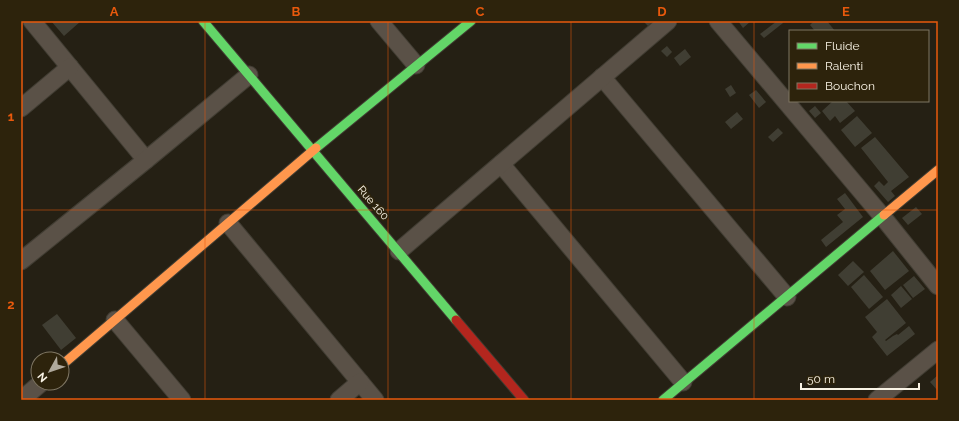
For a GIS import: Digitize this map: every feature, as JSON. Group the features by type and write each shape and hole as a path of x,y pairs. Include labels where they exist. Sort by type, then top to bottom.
{"street":[{"path":"32,21 146,160"},
{"name":"Rue 160","path":"203,21 524,400"},
{"path":"379,21 416,65"},
{"path":"70,358 312,151 471,21"},
{"path":"399,251 668,21"},
{"path":"718,21 882,216 938,286"},
{"path":"21,108 70,67"},
{"path":"21,261 248,75"},
{"path":"602,77 787,297"},
{"path":"501,164 683,382"},
{"path":"663,400 938,170"},
{"path":"228,223 375,400"},
{"path":"115,320 182,400"},
{"path":"878,400 938,350"},
{"path":"338,400 360,382"},
{"path":"21,400 32,391"}],"building":[{"path":"51,21 81,21 64,36"},
{"path":"643,21 653,21 648,26"},
{"path":"738,21 751,21 743,28"},
{"path":"777,21 782,21 783,23 764,38 760,34"},
{"path":"814,21 827,21 834,30 814,30 810,25"},
{"path":"667,46 672,52 667,57 661,51"},
{"path":"685,49 691,57 680,66 674,58"},
{"path":"731,85 736,93 730,97 725,89"},
{"path":"756,90 766,102 759,108 749,95"},
{"path":"832,102 847,102 855,111 840,123 835,116 830,121 822,111"},
{"path":"815,106 821,113 815,118 809,111"},
{"path":"737,112 743,119 731,129 725,122"},
{"path":"857,116 872,133 855,147 841,130"},
{"path":"778,128 783,133 773,142 768,137"},
{"path":"875,137 909,177 891,191 895,196 888,202 874,186 879,181 884,186 888,182 861,148"},
{"path":"845,193 863,217 826,247 821,240 843,222 837,215 845,209 837,199"},
{"path":"916,207 922,214 908,225 902,218"},
{"path":"893,251 909,271 885,290 870,271"},
{"path":"853,261 864,272 848,286 838,275"},
{"path":"864,275 883,297 869,309 851,287"},
{"path":"914,276 925,289 913,298 903,285"},
{"path":"901,286 912,299 901,308 891,295"},
{"path":"887,299 906,323 885,340 886,341 897,334 898,335 909,326 915,334 887,356 872,337 877,332 865,317"},
{"path":"57,314 76,338 61,350 42,325"},
{"path":"938,375 938,391 930,382"}],"traffic: fast":[{"path":"203,21 456,320"},
{"path":"316,148 471,21"},
{"path":"663,400 884,215"}],"traffic: slow":[{"path":"70,358 316,148"},
{"path":"884,215 938,170"}],"traffic: jam":[{"path":"456,320 524,400"}]}
